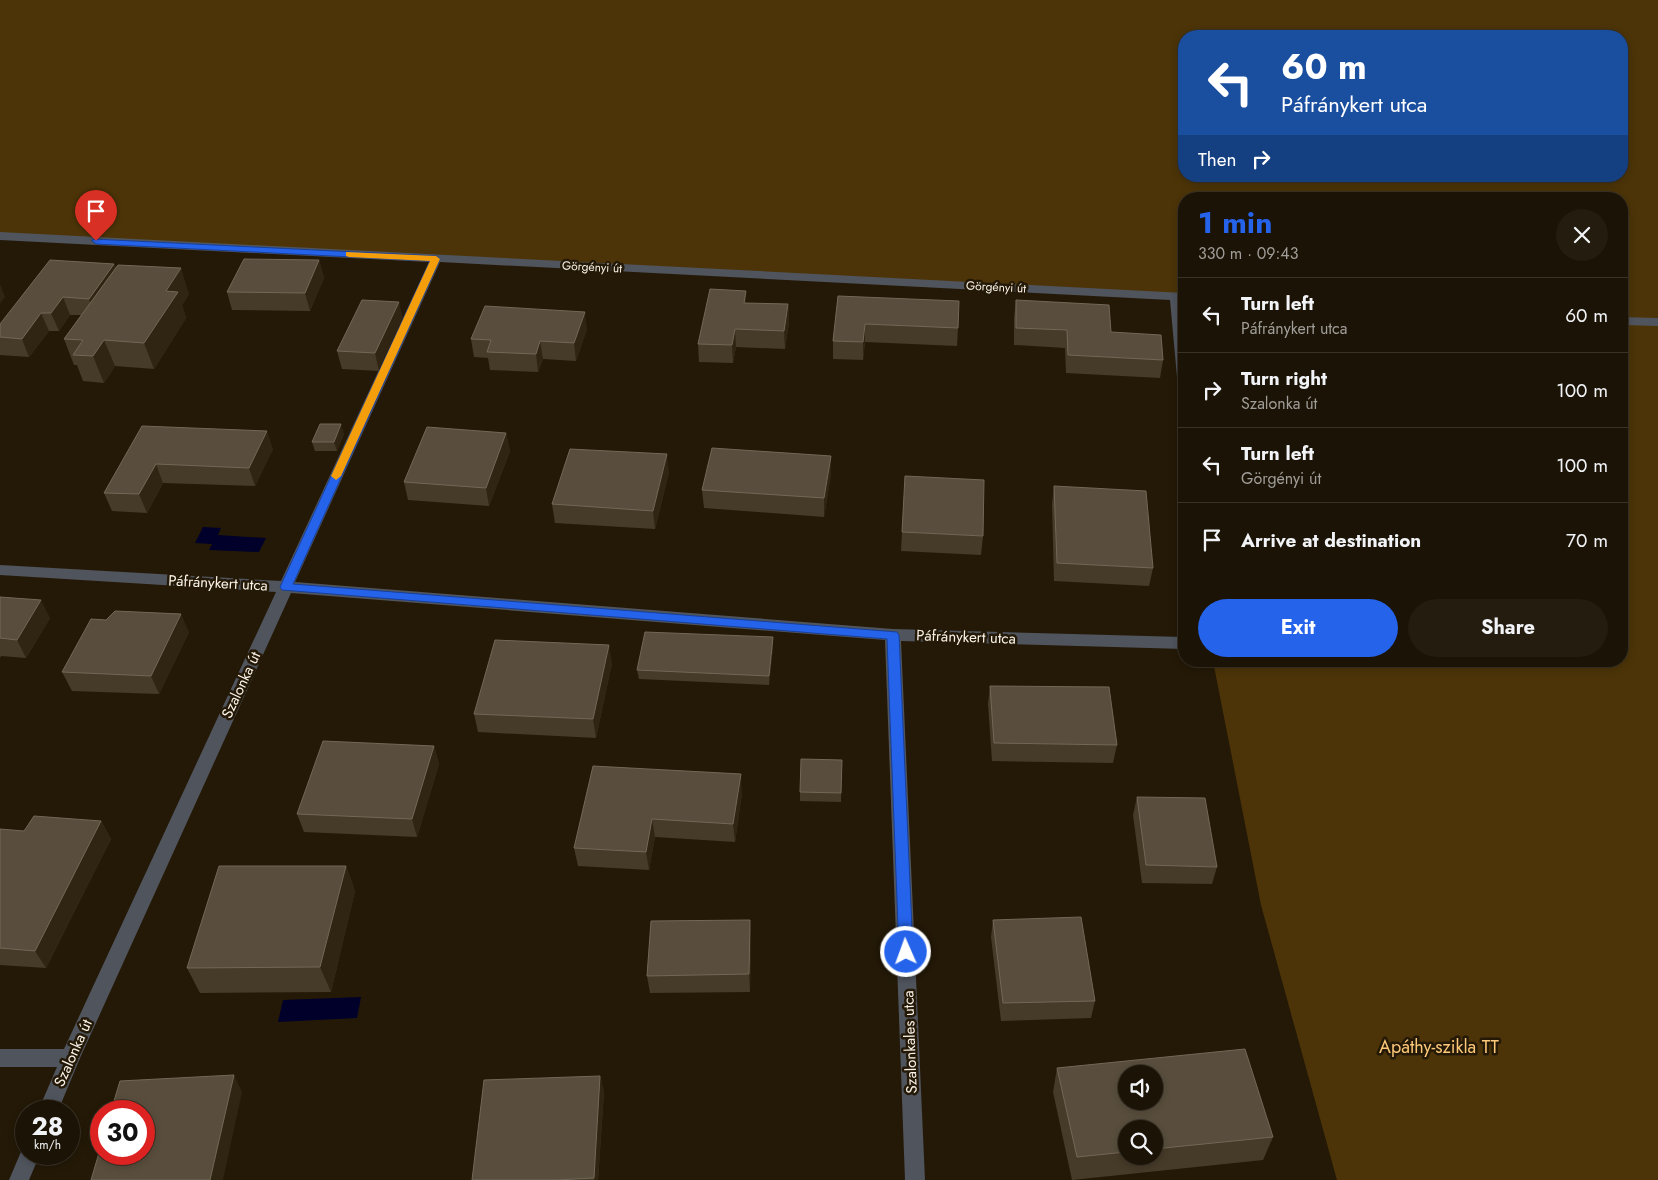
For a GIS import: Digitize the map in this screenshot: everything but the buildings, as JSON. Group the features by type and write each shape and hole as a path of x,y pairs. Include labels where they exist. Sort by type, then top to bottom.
{"street":[{"name":"Görgényi út","path":"0,236 1178,297"},
{"name":"Szalonka út","path":"53,1100 70,1058 436,259"},
{"path":"1628,320 1658,322"},
{"name":"Páfránykert utca","path":"0,570 286,587 893,635 1178,643"},
{"name":"Szalonkales utca","path":"893,635 915,1180"},
{"path":"0,1058 70,1058"},
{"path":"19,1180 25,1165"}],"green space":[{"name":"Apáthy-szikla TT","path":"0,0 1658,0 1658,1180 1337,1180 1261,905 1214,667 1628,667 1628,192 1178,192 1178,317 1176,297 0,236"}],"water":[{"path":"203,527 221,528 218,535 266,538 259,552 209,550 212,544 195,543"},
{"path":"361,997 357,1018 278,1022 283,1000"}],"slow traffic":[{"path":"336,476 436,259 349,254"}],"route":[{"path":"96,241 436,259 286,587 893,635 906,952"}]}
